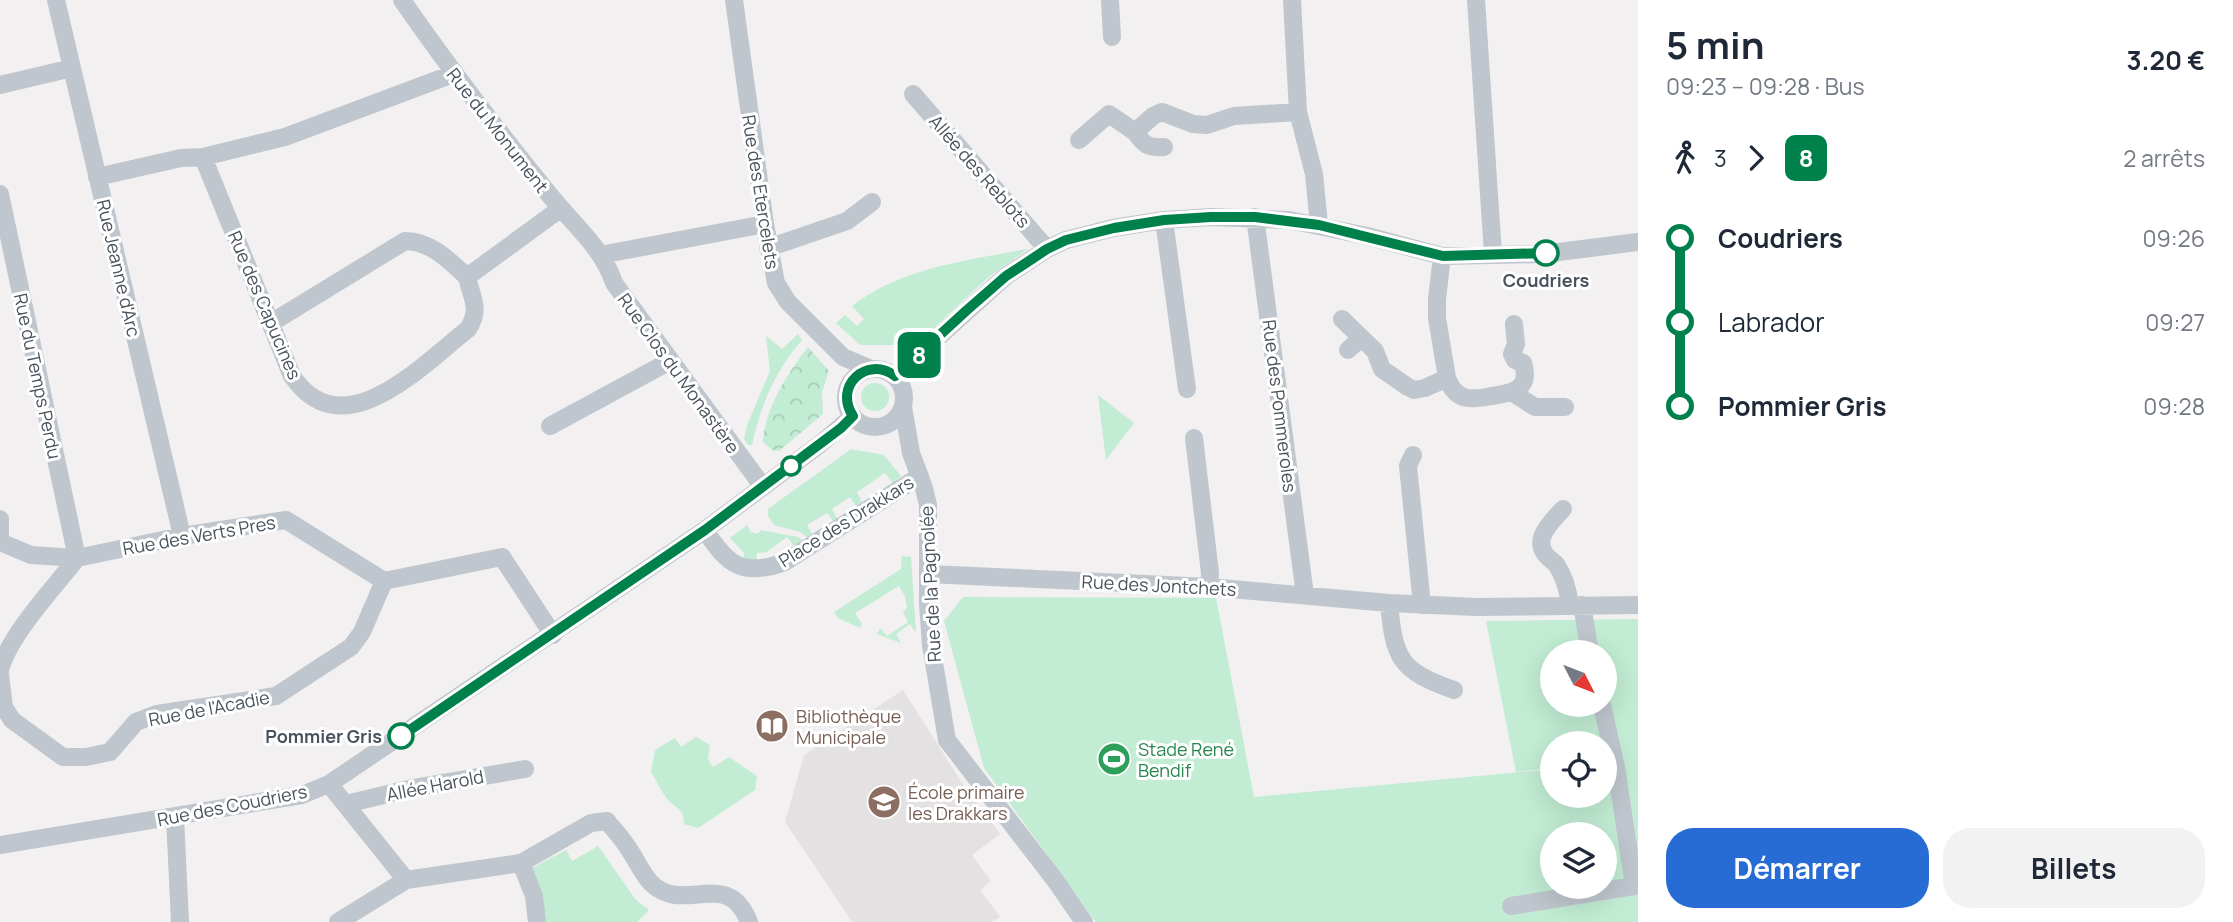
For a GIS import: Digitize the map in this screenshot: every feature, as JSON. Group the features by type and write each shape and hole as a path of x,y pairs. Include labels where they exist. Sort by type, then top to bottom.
{"street":[{"name":"Rue Jeanne d'Arc","path":"56,0 182,536"},
{"name":"Rue du Monument","path":"402,0 453,74 600,256"},
{"name":"Rue des Etercelets","path":"734,0 768,248 776,283 781,293 843,358 871,369"},
{"path":"1110,0 1112,37"},
{"path":"1292,0 1297,112 1314,174 1319,225"},
{"path":"1476,0 1493,254"},
{"path":"0,85 72,68"},
{"path":"97,177 181,158 203,157 285,137 453,74"},
{"name":"Allée des Reblots","path":"913,94 1047,249"},
{"path":"1135,132 1153,116 1162,112 1193,124 1207,125 1234,116 1297,112"},
{"path":"1079,140 1109,114 1135,132 1144,145 1150,148 1164,147"},
{"name":"Rue des Capucines","path":"203,157 292,376 310,397 324,403 347,407 372,400 395,386 468,330 476,307 467,277"},
{"name":"Rue du Temps Perdu","path":"0,194 77,558"},
{"path":"768,248 847,221 872,202"},
{"path":"271,323 405,241 420,241 467,277 560,209"},
{"path":"895,376 1006,276 1066,240 1102,231 1164,220 1255,217 1319,225 1443,256 1544,254 1638,242"},
{"name":"Rue des Pommeroles","path":"1255,217 1305,595"},
{"path":"1164,220 1187,389"},
{"path":"600,256 765,224"},
{"name":"Rue Clos du Monastère","path":"600,256 607,264 614,284 763,488"},
{"path":"1443,256 1437,318 1447,378 1457,394 1471,400 1513,393 1524,382 1526,373 1522,363 1515,360 1512,354 1516,344 1514,324"},
{"path":"1342,319 1375,351 1382,369 1414,390 1447,378"},
{"path":"1348,350 1361,338"},
{"path":"843,358 849,386 846,402 853,416 858,421 893,437 911,453"},
{"path":"550,426 670,360"},
{"path":"849,386 859,373 871,369 887,370 895,376 904,392 903,407 892,422 872,427"},
{"path":"1513,393 1535,407 1565,407"},
{"name":"Rue de la Pagnolée","path":"903,407 911,453 928,505 928,604 933,658 947,740 1084,922"},
{"name":"Rue des Coudriers","path":"0,845 302,795 329,784 705,530 841,428 853,416"},
{"path":"1194,438 1210,573 1209,587"},
{"path":"1413,455 1408,466 1422,605"},
{"name":"Place des Drakkars","path":"705,530 732,563 746,569 768,568 785,562 920,476"},
{"path":"1563,509 1543,535 1541,544 1544,553 1554,562 1567,584 1586,640"},
{"path":"0,519 0,535"},
{"name":"Rue des Verts Pres","path":"0,542 31,555 77,558 182,536 286,520 384,582"},
{"path":"384,582 502,557 553,635"},
{"name":"Rue de l'Acadie","path":"77,558 1,664 4,707 12,720 63,757 86,757 110,751 136,722 157,714 276,696 351,647 362,632 384,582"},
{"name":"Rue des Jontchets","path":"929,574 1209,587 1422,605 1638,605"},
{"path":"1389,603 1397,654 1417,675 1454,690"},
{"path":"1511,906 1636,892 1616,767 1605,718"},
{"name":"Allée Harold","path":"346,804 413,788 524,769"},
{"path":"329,784 406,880"},
{"path":"175,817 180,922"},
{"path":"338,922 406,880 521,863 591,823 607,821 652,884 680,896 722,894 734,897 749,922"},
{"path":"521,863 534,896 537,922"}],"shaded area":[{"name":"École primaire les Drakkars","path":"903,690 962,783 1000,834 972,855 991,881 980,890 1000,917 991,922 852,922 785,822 804,755"}],"green space":[{"path":"1028,249 991,275 911,349 895,345 860,345 836,323 845,315 857,326 864,319 852,306 871,293 913,274"},
{"path":"798,334 802,340 777,376 760,415 752,445 748,445 744,439 747,425 770,371 766,336 782,349"},
{"path":"808,347 829,371 822,392 823,414 779,451 772,450 763,442 768,416 786,379"},
{"path":"875,383 885,387 889,397 885,407 875,411 865,407 861,397 865,387"},
{"path":"1098,395 1134,423 1106,460"},
{"path":"851,449 884,455 901,476 893,483 885,473 857,492 862,502 856,506 850,497 832,509 837,519 833,521 827,513 807,525 813,535 808,538 800,532 774,525 768,516 768,509"},
{"path":"747,525 751,532 757,534 761,530 798,537 804,541 795,547 787,537 767,552 757,553 756,564 743,563 744,553 730,538"},
{"path":"902,556 911,557 916,633 910,624 896,634 901,643 877,634 880,628 887,636 908,622 903,612 907,608 905,596 899,586 855,613 862,624 860,628 838,618 834,612 901,569"},
{"name":"Stade René Bendif","path":"963,597 1216,598 1254,797 1540,770 1540,808 1617,808 1617,761 1622,760 1617,761 1617,731 1540,731 1540,769 1516,772 1486,621 1638,619 1638,922 1096,922 984,768 944,621"},
{"path":"696,737 710,745 708,759 713,767 729,757 757,776 755,790 698,828 684,824 682,813 667,799 651,772 655,750 675,738 681,747"},
{"path":"598,846 636,900 649,910 637,922 541,922 530,869 566,850 572,861"}],"bus line":[{"name":"8","path":"401,736 553,635 763,488 853,416 848,409 846,397 850,384 859,373 875,368 887,370 895,376 1006,276 1066,240 1114,228 1164,220 1255,217 1319,225 1443,256 1546,253"}],"place":[{"name":"Coudriers","path":"1546,253"},
{"name":"Bibliothèque Municipale","path":"772,726"},
{"name":"Pommier Gris","path":"401,736"},
{"name":"Stade René Bendif","path":"1114,759"},
{"name":"École primaire les Drakkars","path":"884,802"}]}
